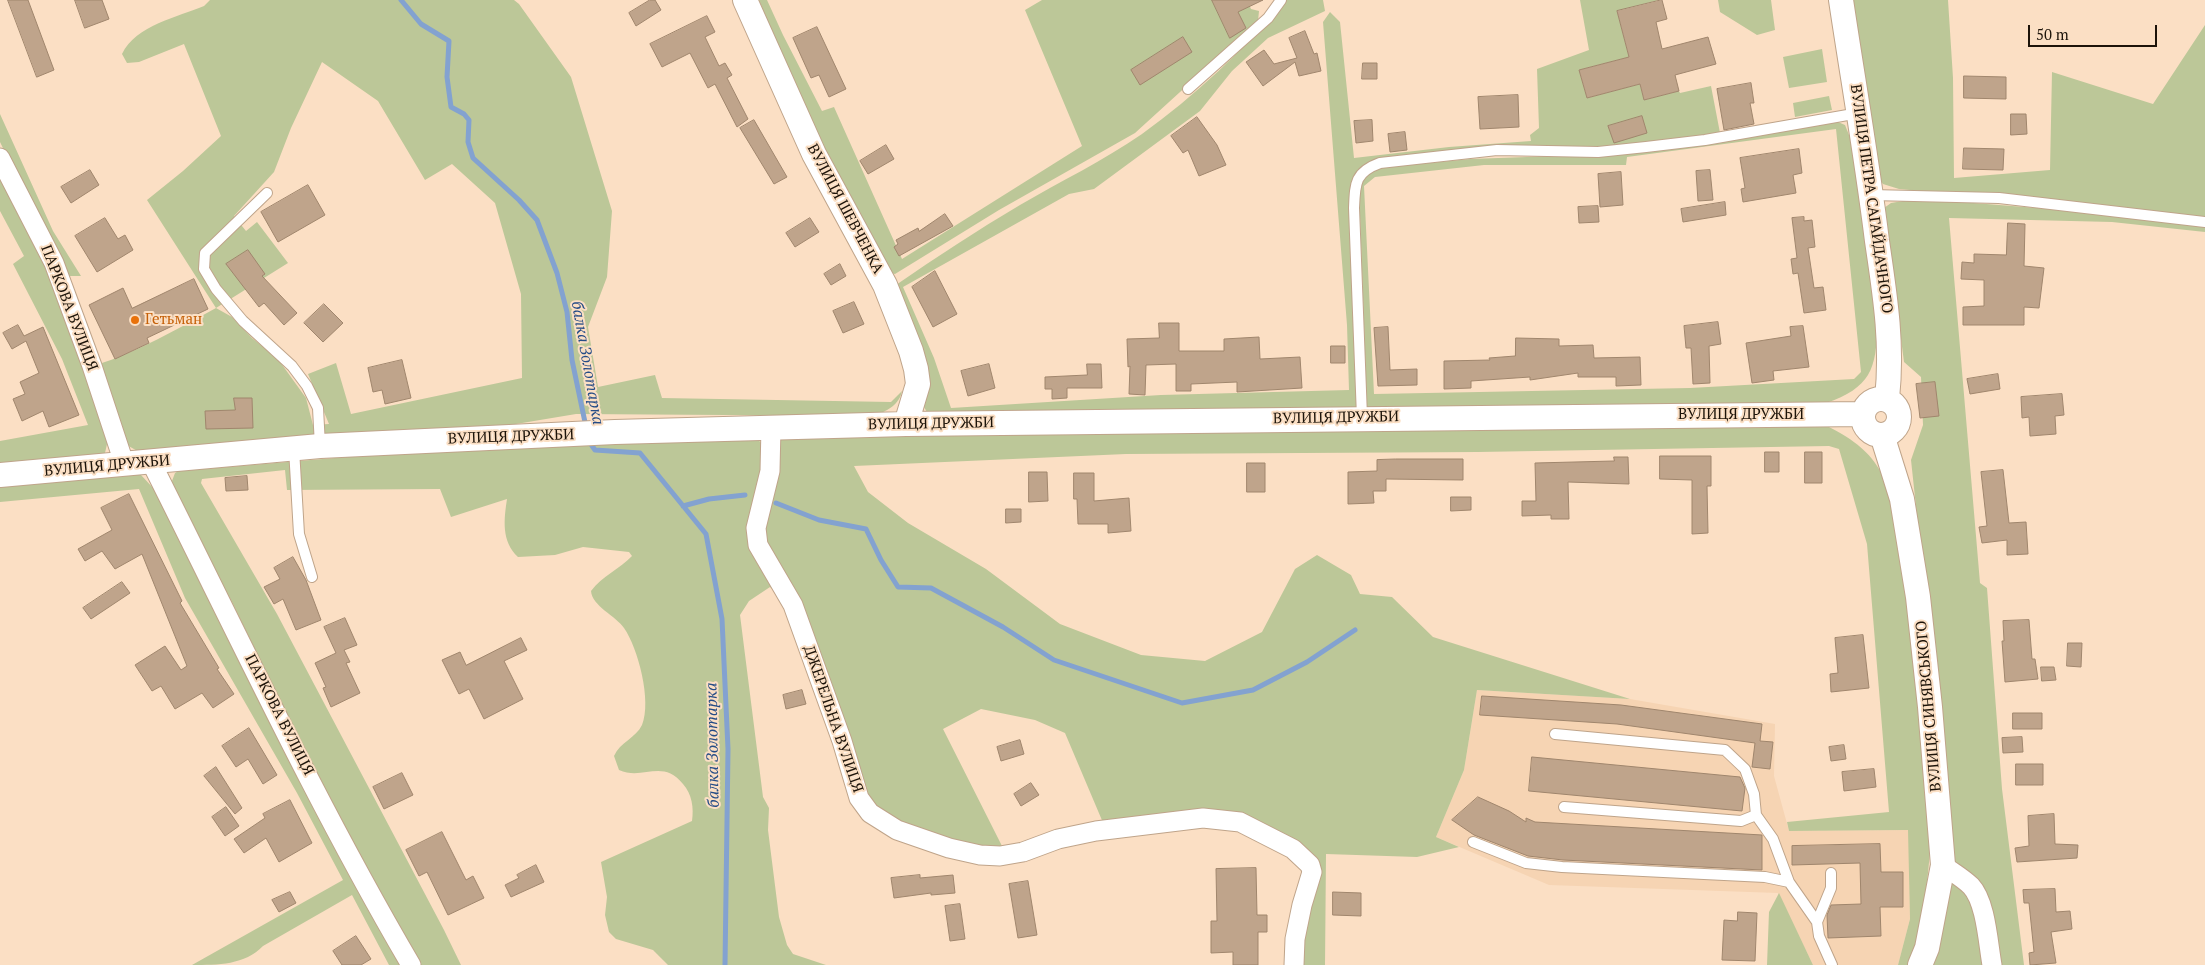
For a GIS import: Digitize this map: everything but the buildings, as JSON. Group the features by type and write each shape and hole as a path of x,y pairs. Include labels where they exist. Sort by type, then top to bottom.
{"street":[{"name":"ВУЛИЦЯ ШЕВЧЕНКА","path":"745,0 814,154 885,284 916,369 918,384 906,424"},
{"name":"ВУЛИЦЯ ПЕТРА САГАЙДАЧНОГО","path":"1841,0 1872,195 1890,334 1891,364 1887,399"},
{"name":"ПАРКОВА ВУЛИЦЯ","path":"0,158 54,263 92,366 124,463"},
{"path":"1887,399 1897,407 1899,419 1893,430 1882,435 1870,431 1863,414 1869,403 1875,400 1887,399"},
{"name":"ВУЛИЦЯ ДРУЖБИ","path":"0,475 320,446 614,432 906,424 1863,414"},
{"name":"ДЖЕРЕЛЬНА ВУЛИЦЯ","path":"771,427 770,471 756,528 758,545 793,605 842,741 859,798 870,813 897,830 948,848 980,855 1000,856 1023,852 1058,839 1096,830 1203,818 1240,822 1293,849 1310,865 1312,872 1302,905 1295,939 1294,965"},
{"name":"ВУЛИЦЯ СИНЯВСЬКОГО","path":"1882,435 1902,499 1918,597 1930,707 1943,865"},
{"name":"ПАРКОВА ВУЛИЦЯ","path":"151,462 378,908 412,965"},
{"path":"1920,965 1927,948 1943,865 1972,887 1978,899 1992,965"}],"lane":[{"path":"1188,89 1268,18 1282,0"},
{"path":"1362,418 1354,208 1357,183 1359,176 1365,168 1380,163 1497,150 1598,152 1646,147 1705,140 1859,113"},
{"path":"267,193 205,252 204,269 216,289 243,321 292,366 307,386 318,408 320,446"},
{"path":"1872,195 1998,198 2205,222"},
{"path":"294,449 299,534 312,577"},
{"path":"1555,734 1725,750 1745,769 1754,794 1756,815 1773,839 1789,882 1818,922"},
{"path":"1564,806 1741,821 1756,815"},
{"path":"1473,842 1526,863 1562,867 1765,877 1789,882"},
{"path":"1831,873 1831,888 1818,922 1819,936 1832,965"}],"shaded area":[{"path":"1477,690 1630,699 1775,724 1774,776 1789,831 1909,830 1910,919 1898,965 1813,965 1778,893 1549,885 1436,837 1464,770"}],"green space":[{"path":"210,0 514,0 519,4 571,77 612,211 607,277 588,327 598,387 655,375 662,398 891,402 902,391 899,400 876,416 576,414 516,424 443,432 143,454 123,443 96,365 142,347 216,308 147,200 183,171 221,136 184,44 139,62 127,63 122,54 128,44 147,29 170,18 204,6","holes":["322,62 378,101 425,180 452,164 495,203 521,294 522,378 351,414 336,363 308,374 329,424 313,425 306,398 278,359 252,338 232,317 216,308 288,263 257,222 246,231 234,216 274,172 291,128"]},
{"path":"759,0 767,0 822,111 834,107 902,259 1082,146 1025,10 1042,0 1247,0 1251,9 1259,11 1258,21 1135,133 999,210 895,274 890,273 814,134"},
{"path":"1287,0 1323,0 1325,11 1268,38 1232,71 1200,111 1094,189 1069,194 903,287 934,358 951,408 1161,395 1349,390 1347,325 1323,22 1330,12 1340,22 1354,158 1449,147 1531,141 1530,135 1539,128 1537,69 1589,50 1580,0 1659,0 1617,11 1629,57 1579,70 1587,98 1640,84 1644,100 1679,91 1680,93 1711,86 1720,133 1609,149 1373,160 1359,169 1352,182 1351,194 1358,408 928,414 924,407 927,395 896,285 989,224 1142,134 1181,104 1218,71"},
{"path":"1718,0 1771,0 1775,30 1757,35 1720,12"},
{"path":"1851,0 1948,0 1953,78 1954,178 2050,170 2052,72 2153,104 2205,25 2205,232 2112,222 1949,218 1980,583 1987,588 2002,789 2024,965 1998,965 1950,856 1950,823 1911,460 1923,425 1921,377 1904,362 1884,208 1891,203 1903,201 1948,201 2114,214 2116,209 1899,189 1883,184 1877,176"},
{"path":"1822,49 1827,82 1789,88 1783,57"},
{"path":"1829,96 1832,110 1795,117 1793,103"},
{"path":"0,114 53,231 81,276 66,276 0,142"},
{"path":"1838,122 1845,125 1851,140 1877,325 1877,340 1872,365 1868,375 1853,391 1826,403 1367,407 1359,188 1363,179 1377,168 1470,159 1640,153","holes":["1836,129 1861,372 1854,379 1690,388 1374,394 1364,186 1375,177 1484,165 1626,165 1627,157"]},
{"path":"0,175 44,262 109,435 105,453 97,459 0,468 0,441 88,425 62,359 13,264 24,256 0,211"},
{"path":"1818,422 1854,442 1876,465 1884,478 1890,494 1901,533 1931,842 1922,934 1910,965 1898,965 1910,919 1908,830 1789,831 1787,822 1889,812 1867,544 1839,449 1829,446 1478,452 1126,454 854,466 868,492 908,523 986,569 1060,624 1141,655 1205,661 1262,632 1295,569 1317,555 1351,575 1360,594 1392,597 1433,637 1630,699 1477,690 1464,770 1436,837 1459,847 1417,857 1326,854 1325,965 1298,965 1316,873 1256,826 1104,825 1065,733 1035,720 981,709 943,729 1002,846 976,847 904,825 865,802 763,542 781,437"},
{"path":"753,434 762,444 766,456 754,521 785,599 770,587 749,601 740,615 763,797 769,808 768,830 779,917 787,945 793,954 826,965 668,965 653,950 616,939 609,932 605,915 607,897 601,862 692,821 693,816 692,801 688,792 675,776 668,772 660,771 628,773 619,770 614,756 620,747 642,725 645,715 644,689 638,661 629,637 624,628 595,601 591,591 600,581 632,556 629,552 583,547 555,555 518,557 506,537 505,514 507,499 451,517 440,489 287,490 285,470 202,479 201,483 277,614 461,965 419,965 305,753 232,602 176,497 172,481 175,473 182,469 204,469 370,455"},
{"path":"130,472 141,475 154,489 405,965 389,965 352,895 263,946 248,957 230,963 192,965 343,880 297,793 185,598 139,489 0,502 0,483"},
{"path":"1954,881 1973,902 1982,965 1931,965 1946,884"},
{"path":"1779,893 1813,965 1767,965 1769,912"}],"waterway":[{"name":"балка Золотарка","path":"401,0 421,24 449,41 447,77 451,107 464,114 469,120 468,142 473,158 519,200 537,220 557,273 567,312 572,360 586,427"},
{"name":"балка Золотарка","path":"588,440 595,450 640,453 706,534 722,619 728,749 725,965"},
{"path":"683,506 709,499 745,495"},
{"path":"776,503 819,520 866,529 881,560 898,587 931,588 1003,627 1054,660 1182,703 1253,690 1307,662 1355,630"}],"place":[{"name":"Гетьман","path":"135,320"}]}
